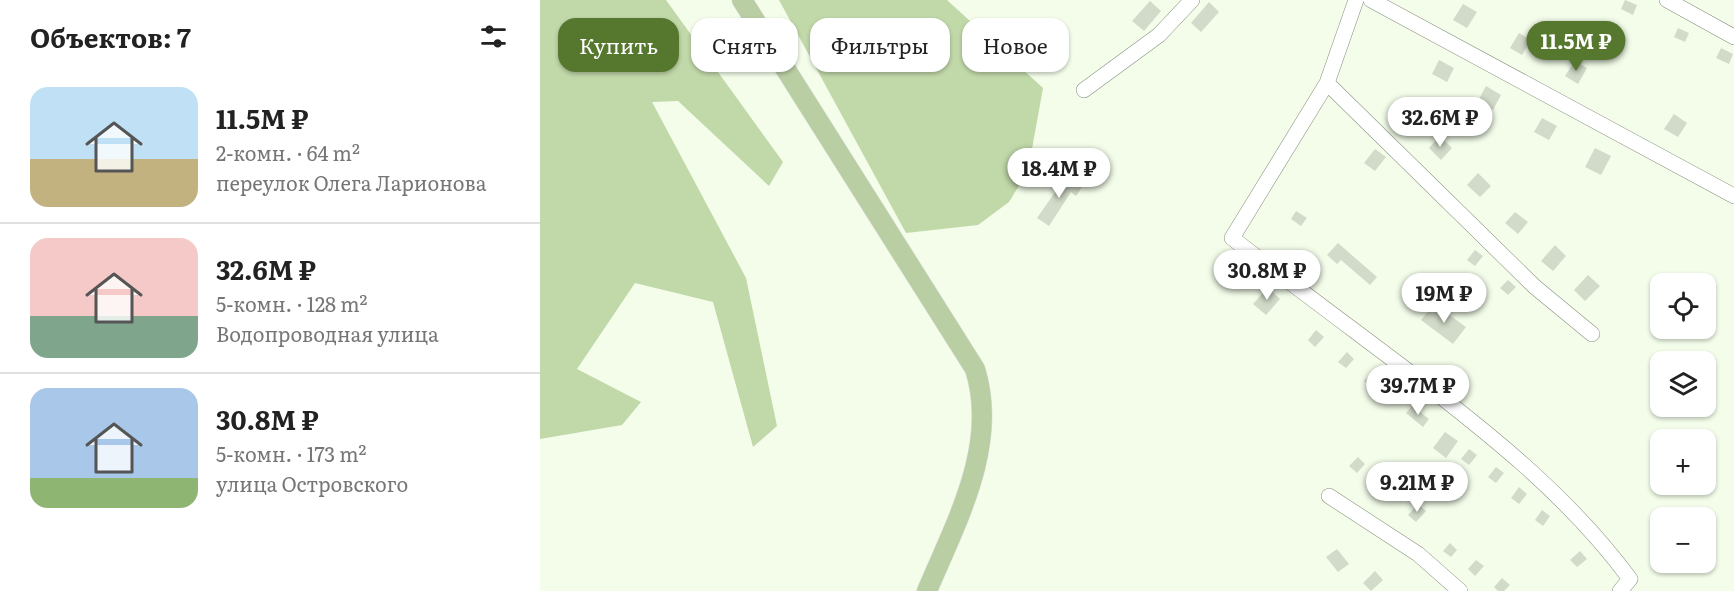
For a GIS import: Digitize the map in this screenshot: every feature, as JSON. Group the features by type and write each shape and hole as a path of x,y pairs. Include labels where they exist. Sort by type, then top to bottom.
{"main road":[{"path":"742,0 975,369 981,390 983,423 980,450 955,523 927,591"}],"street":[{"path":"1084,90 1159,35 1192,0"},
{"path":"1356,0 1327,83 1232,238 1478,425 1553,490 1606,547 1630,579 1620,591"},
{"path":"1371,0 1734,196"},
{"path":"1667,0 1734,37"},
{"path":"1327,83 1535,287 1592,334"},
{"path":"1329,496 1418,554 1460,591"}],"green space":[{"path":"540,0 666,0 691,35 691,72 718,72 783,162 769,186 678,101 652,102 746,278 777,426 753,447 713,302 635,283 577,369 641,402 622,425 540,439"},
{"path":"779,0 947,0 967,18 962,18 962,72 1026,72 1043,88 1028,171 1009,202 978,225 906,233 818,72 950,72 950,18 810,18 810,57 798,35 798,18 789,18"}],"building":[{"path":"1625,0 1637,5 1633,15 1621,9"},
{"path":"1150,1 1161,11 1144,31 1132,21"},
{"path":"1209,2 1219,12 1201,32 1191,23"},
{"path":"1463,4 1477,12 1467,28 1453,20"},
{"path":"1678,28 1689,33 1685,42 1674,37"},
{"path":"1519,33 1531,40 1522,55 1510,48"},
{"path":"1721,48 1733,54 1729,64 1716,58"},
{"path":"1439,60 1454,68 1447,82 1432,74"},
{"path":"1575,61 1587,68 1578,84 1565,76"},
{"path":"1486,86 1501,95 1493,110 1478,101"},
{"path":"1404,104 1415,113 1404,126 1393,117"},
{"path":"1674,114 1687,123 1678,137 1664,129"},
{"path":"1542,118 1557,126 1549,140 1534,132"},
{"path":"1440,136 1452,148 1441,160 1429,148"},
{"path":"1595,148 1611,156 1601,175 1585,167"},
{"path":"1375,149 1386,157 1375,171 1364,163"},
{"path":"1060,173 1082,187 1076,196 1071,192 1049,226 1037,218 1060,185 1055,181"},
{"path":"1478,173 1491,186 1480,197 1467,185"},
{"path":"1296,211 1307,218 1301,226 1291,219"},
{"path":"1515,212 1528,222 1518,234 1505,223"},
{"path":"1338,243 1377,277 1370,285 1341,260 1337,264 1327,255"},
{"path":"1555,245 1566,256 1553,271 1541,261"},
{"path":"1475,250 1483,256 1475,266 1467,260"},
{"path":"1588,275 1600,286 1585,301 1574,290"},
{"path":"1508,280 1516,287 1508,295 1500,288"},
{"path":"1268,287 1280,299 1266,315 1253,304"},
{"path":"1434,304 1466,327 1453,344 1421,320"},
{"path":"1316,330 1324,337 1315,347 1308,340"},
{"path":"1347,352 1354,359 1346,368 1338,362"},
{"path":"1373,372 1380,379 1372,388 1364,381"},
{"path":"1412,406 1429,419 1423,427 1406,413"},
{"path":"1445,432 1458,441 1446,458 1433,448"},
{"path":"1469,449 1477,455 1469,465 1461,459"},
{"path":"1358,457 1365,464 1357,473 1349,466"},
{"path":"1496,467 1504,473 1496,483 1488,477"},
{"path":"1388,482 1396,488 1387,498 1380,491"},
{"path":"1519,487 1527,494 1519,504 1511,498"},
{"path":"1418,504 1426,511 1416,522 1408,515"},
{"path":"1542,510 1550,516 1543,526 1535,520"},
{"path":"1450,543 1457,550 1451,557 1443,551"},
{"path":"1337,549 1349,564 1338,572 1326,557"},
{"path":"1580,551 1587,559 1577,567 1570,560"},
{"path":"1476,560 1484,566 1475,576 1468,569"},
{"path":"1375,571 1383,580 1371,591 1363,583"},
{"path":"1502,578 1510,585 1504,591 1498,591 1494,587"}]}
